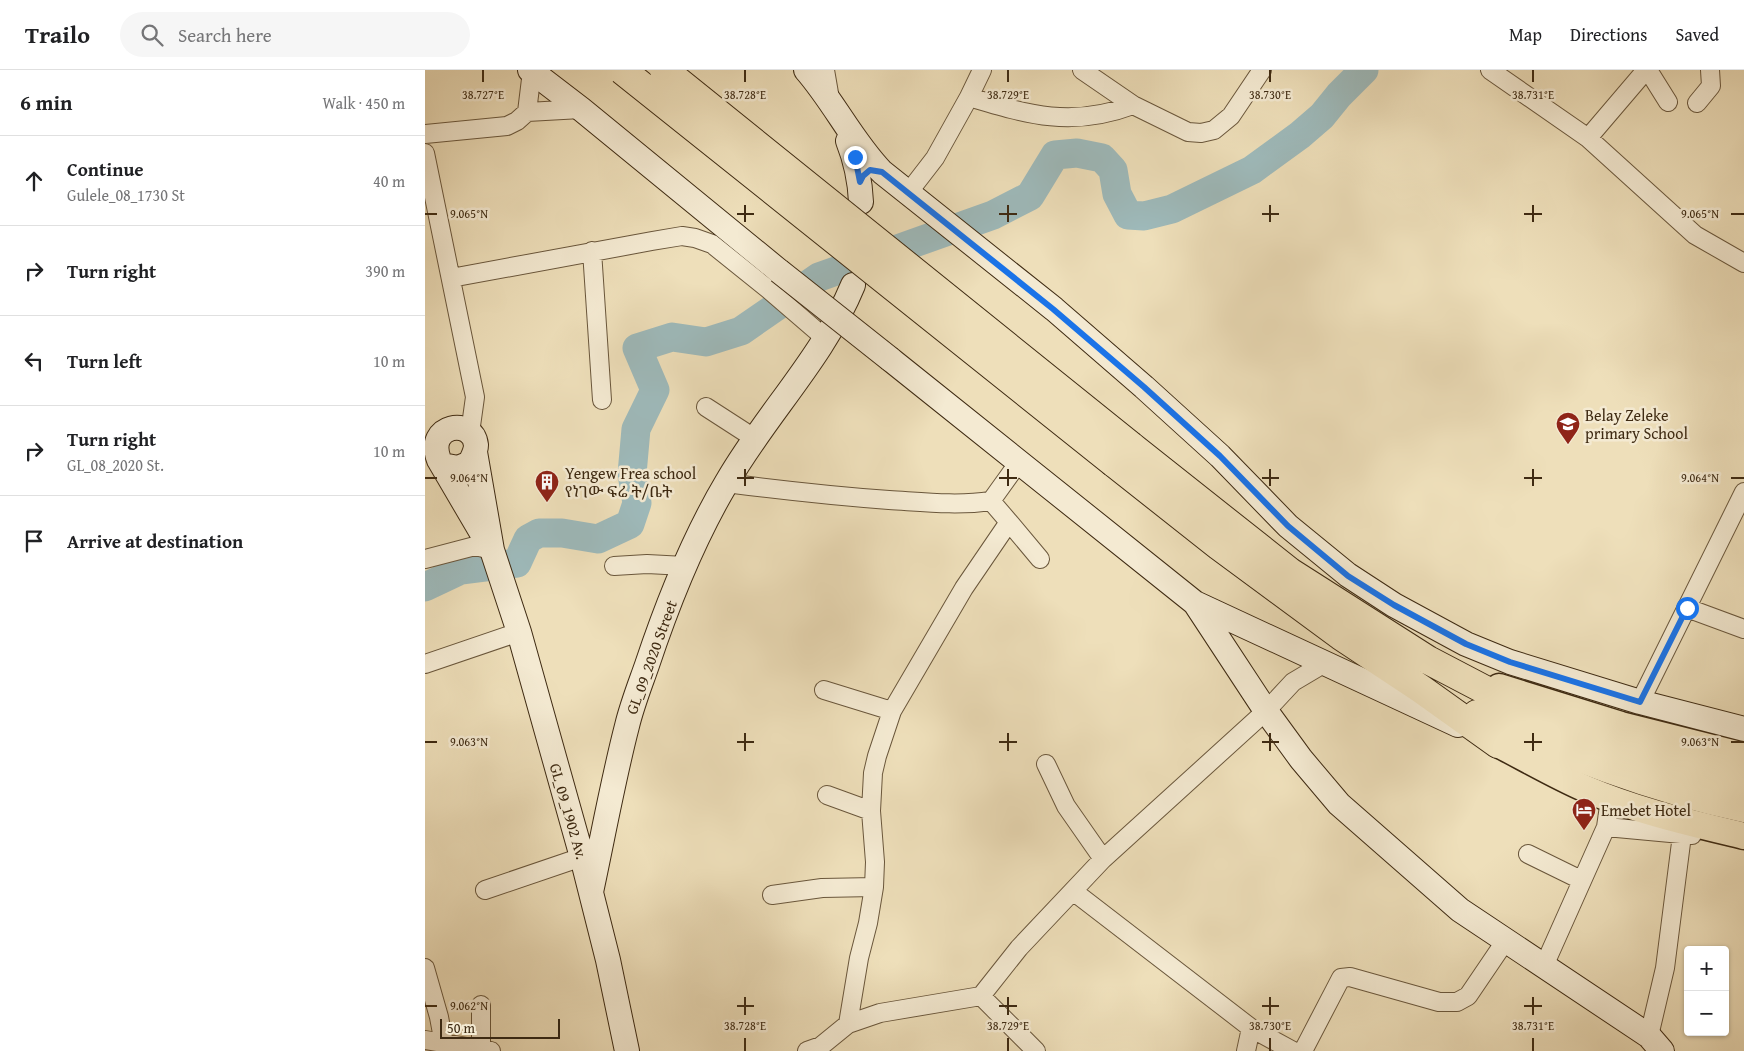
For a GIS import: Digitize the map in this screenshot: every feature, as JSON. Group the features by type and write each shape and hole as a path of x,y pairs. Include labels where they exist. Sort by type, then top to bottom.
{"highway":[{"path":"622,70 1122,455 1290,572 1428,660 1534,714 1596,737 1682,765 1744,781"},
{"path":"663,70 1122,455 1219,546 1341,636 1421,689 1498,744"},
{"path":"1421,689 1571,756 1632,778 1744,808"}],"main road":[{"path":"1428,660 1526,696 1612,722 1744,756"},
{"path":"1498,744 1585,789 1610,799 1685,822 1744,836"}],"street":[{"path":"531,70 779,272 1195,603 1498,744"},
{"path":"527,112 531,70"},
{"path":"805,70 831,102 860,147 882,172 1053,309 1144,387 1220,456 1288,526 1348,576 1394,605 1466,644 1510,662 1640,702 1744,729"},
{"path":"825,70 831,102 855,157 861,192 863,176 870,170 882,172"},
{"path":"907,193 935,158 982,70"},
{"path":"1082,70 1133,105 1188,132 1201,133 1214,130 1231,116 1262,70"},
{"path":"1587,138 1647,70 1668,102"},
{"path":"1697,104 1711,86 1710,70"},
{"path":"1497,72 1587,138 1695,235 1744,263"},
{"path":"969,97 1035,115 1070,118 1114,112 1133,105"},
{"path":"425,134 507,126 517,121 527,112 581,109"},
{"path":"425,153 475,397 470,464 457,468 442,465"},
{"path":"451,278 682,236 713,244 826,339"},
{"path":"592,251 602,400"},
{"name":"GL_09_2020 Street","path":"591,892 627,724 662,620 685,566 726,483 754,438 826,339 853,285"},
{"path":"706,407 754,438"},
{"path":"457,427 473,442 492,550 442,465 430,440 444,430 457,427"},
{"path":"726,483 822,495 936,504 972,504 991,501 1019,462"},
{"path":"1640,702 1744,492"},
{"path":"991,501 1040,559"},
{"path":"848,1024 874,887 875,862 871,811 873,773 877,756 892,711 964,588 1009,522"},
{"path":"425,559 475,546 492,550"},
{"name":"GL_09_1902 Av.","path":"492,550 519,632 582,856 608,960 627,1051"},
{"path":"614,566 647,564 685,566"},
{"path":"1195,603 1266,711 1301,759 1339,804 1461,910 1656,1043 1682,835"},
{"path":"1687,608 1744,629"},
{"path":"425,664 519,632"},
{"path":"817,1049 848,1024 880,1013 981,996 1019,948 1103,859 1266,711 1293,682 1325,663"},
{"path":"823,690 892,711"},
{"path":"1046,764 1066,806 1103,859"},
{"path":"827,795 871,811"},
{"path":"1544,966 1606,827 1610,799"},
{"path":"1606,827 1682,835 1744,836"},
{"path":"1528,854 1581,880"},
{"path":"485,890 582,856"},
{"path":"771,894 822,888 874,887"},
{"path":"1073,891 1251,1028 1293,1051"},
{"path":"1303,1051 1341,978 1350,977 1439,1002 1457,1002 1468,996 1506,940"},
{"path":"425,968 439,1017 444,1044"},
{"path":"981,996 1037,1051"},
{"path":"425,1040 486,1050 481,1005"},
{"path":"1246,1051 1251,1028"}],"waterway":[{"path":"425,587 461,570 517,563 528,539 539,533 562,533 598,539 630,524 637,503 632,474 636,429 655,390 637,348 672,337 706,342 741,331 819,277 993,215 1030,196 1055,155 1077,153 1102,158 1113,170 1117,194 1128,215 1144,216 1172,209 1252,170 1300,135 1322,116 1339,95 1364,70"}],"place":[{"name":"Belay Zeleke primary School","path":"1568,445"},
{"name":"Yengew Frea school የነገው ፍሬ ት/ቤት","path":"547,503"},
{"name":"Emebet Hotel","path":"1584,831"}],"route":[{"path":"855,157 860,182 863,176 870,170 882,172 1053,309 1144,387 1220,456 1288,526 1348,576 1394,605 1466,644 1510,662 1640,702 1687,608"}]}
